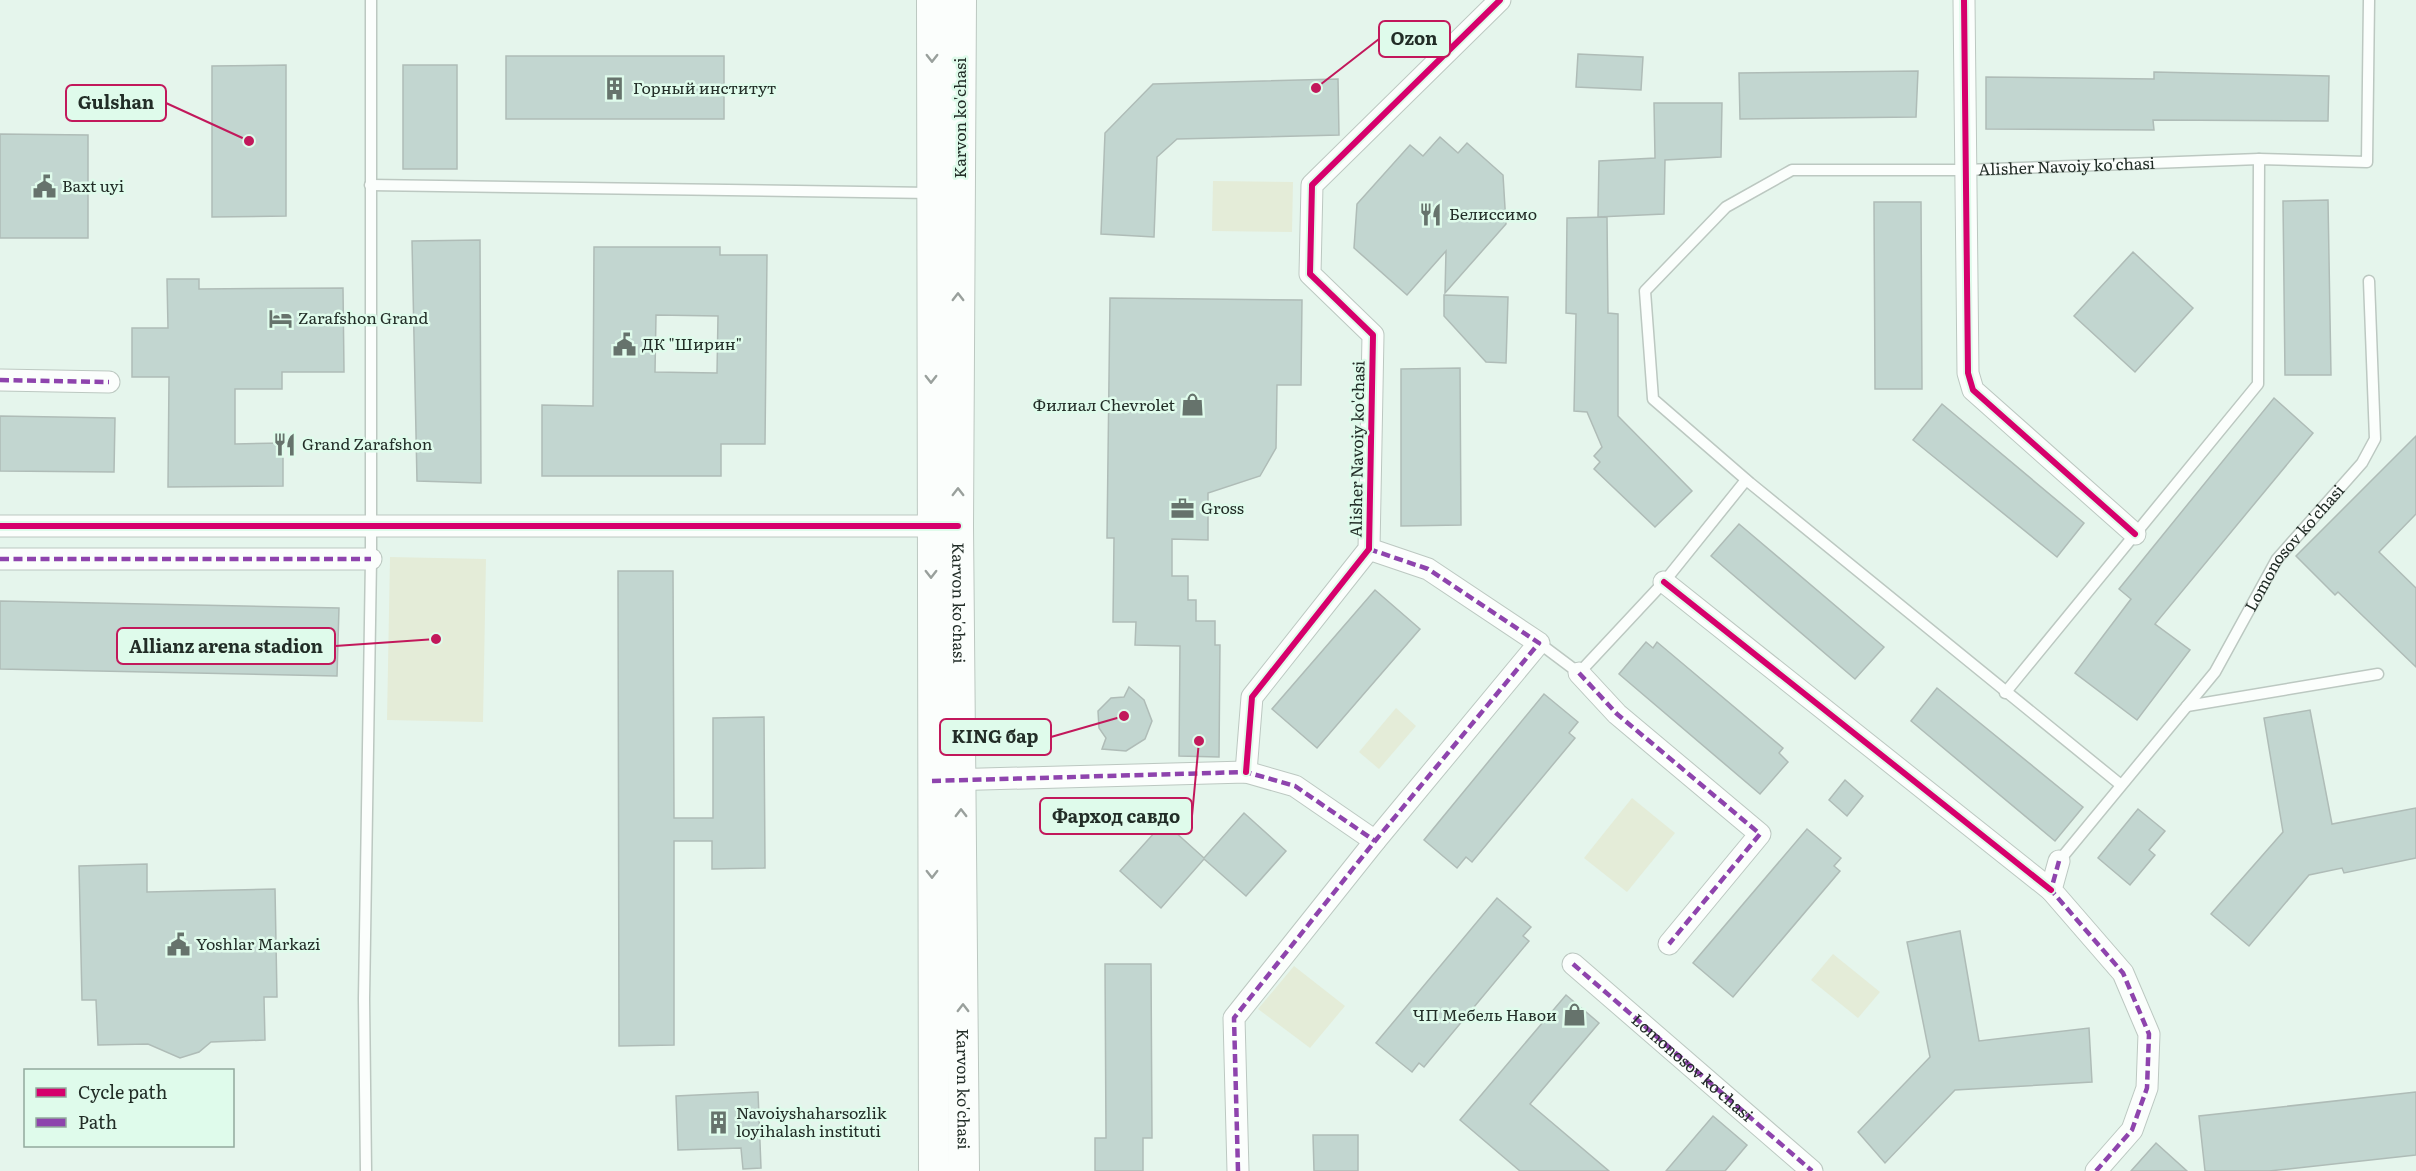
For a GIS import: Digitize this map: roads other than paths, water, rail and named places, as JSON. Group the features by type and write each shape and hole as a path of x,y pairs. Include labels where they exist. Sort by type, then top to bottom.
{"main road":[{"path":"932,0 932,193 945,526 932,781 934,1171"},
{"name":"Karvon ko'chasi","path":"961,0 945,526 961,780 964,1171"}],"street":[{"name":"Alisher Navoiy ko'chasi","path":"1246,772 1252,697 1369,549 1373,335 1310,274 1312,184 1500,0"},
{"path":"1964,0 1968,373 1973,390 2135,534"},
{"path":"0,380 109,382"},
{"path":"0,526 945,526"},
{"path":"1238,1171 1234,1018 1375,841 1539,643 1428,568 1369,549"},
{"path":"0,559 371,559"},
{"path":"1664,582 2051,890 2123,973 2149,1034 2147,1088 2132,1130 2096,1171"},
{"path":"1578,673 1617,714 1760,834 1669,944"},
{"path":"932,781 1246,772 1295,786 1375,841"},
{"name":"Lomonosov ko'chasi","path":"2051,890 2058,861"},
{"name":"Lomonosov ko'chasi","path":"1572,964 1812,1171"}],"lane":[{"path":"366,1171 363,1126 364,840 371,559 371,0"},
{"name":"Alisher Navoiy ko'chasi","path":"1746,480 1653,399 1646,291 1726,207 1792,170 1965,170 2259,159 2367,162 2369,0"},
{"path":"2005,693 2258,384 2259,159"},
{"path":"370,185 932,193"},
{"name":"Lomonosov ko'chasi","path":"2058,861 2215,672 2277,559 2362,463 2375,439 2369,281"},
{"path":"1539,643 1578,673 1664,582 1746,480 2005,693 2121,785"},
{"path":"2187,706 2379,674"}],"place":[{"name":"Горный институт","path":"615,88"},
{"name":"Ozon","path":"1316,88"},
{"name":"Gulshan","path":"249,141"},
{"name":"Baxt uyi","path":"44,186"},
{"name":"Белиссимо","path":"1431,214"},
{"name":"Zarafshon Grand","path":"280,318"},
{"name":"ДК \"Ширин\"","path":"624,344"},
{"name":"Филиал Chevrolet","path":"1193,405"},
{"name":"Grand Zarafshon","path":"284,444"},
{"name":"Gross","path":"1183,508"},
{"name":"Allianz arena stadion","path":"436,639"},
{"name":"KING бар","path":"1124,716"},
{"name":"Фарход савдо","path":"1199,741"},
{"name":"Yoshlar Markazi","path":"178,944"},
{"name":"ЧП Мебель Навои","path":"1575,1015"},
{"name":"Navoiyshaharsozlik loyihalash instituti","path":"718,1122"}]}
